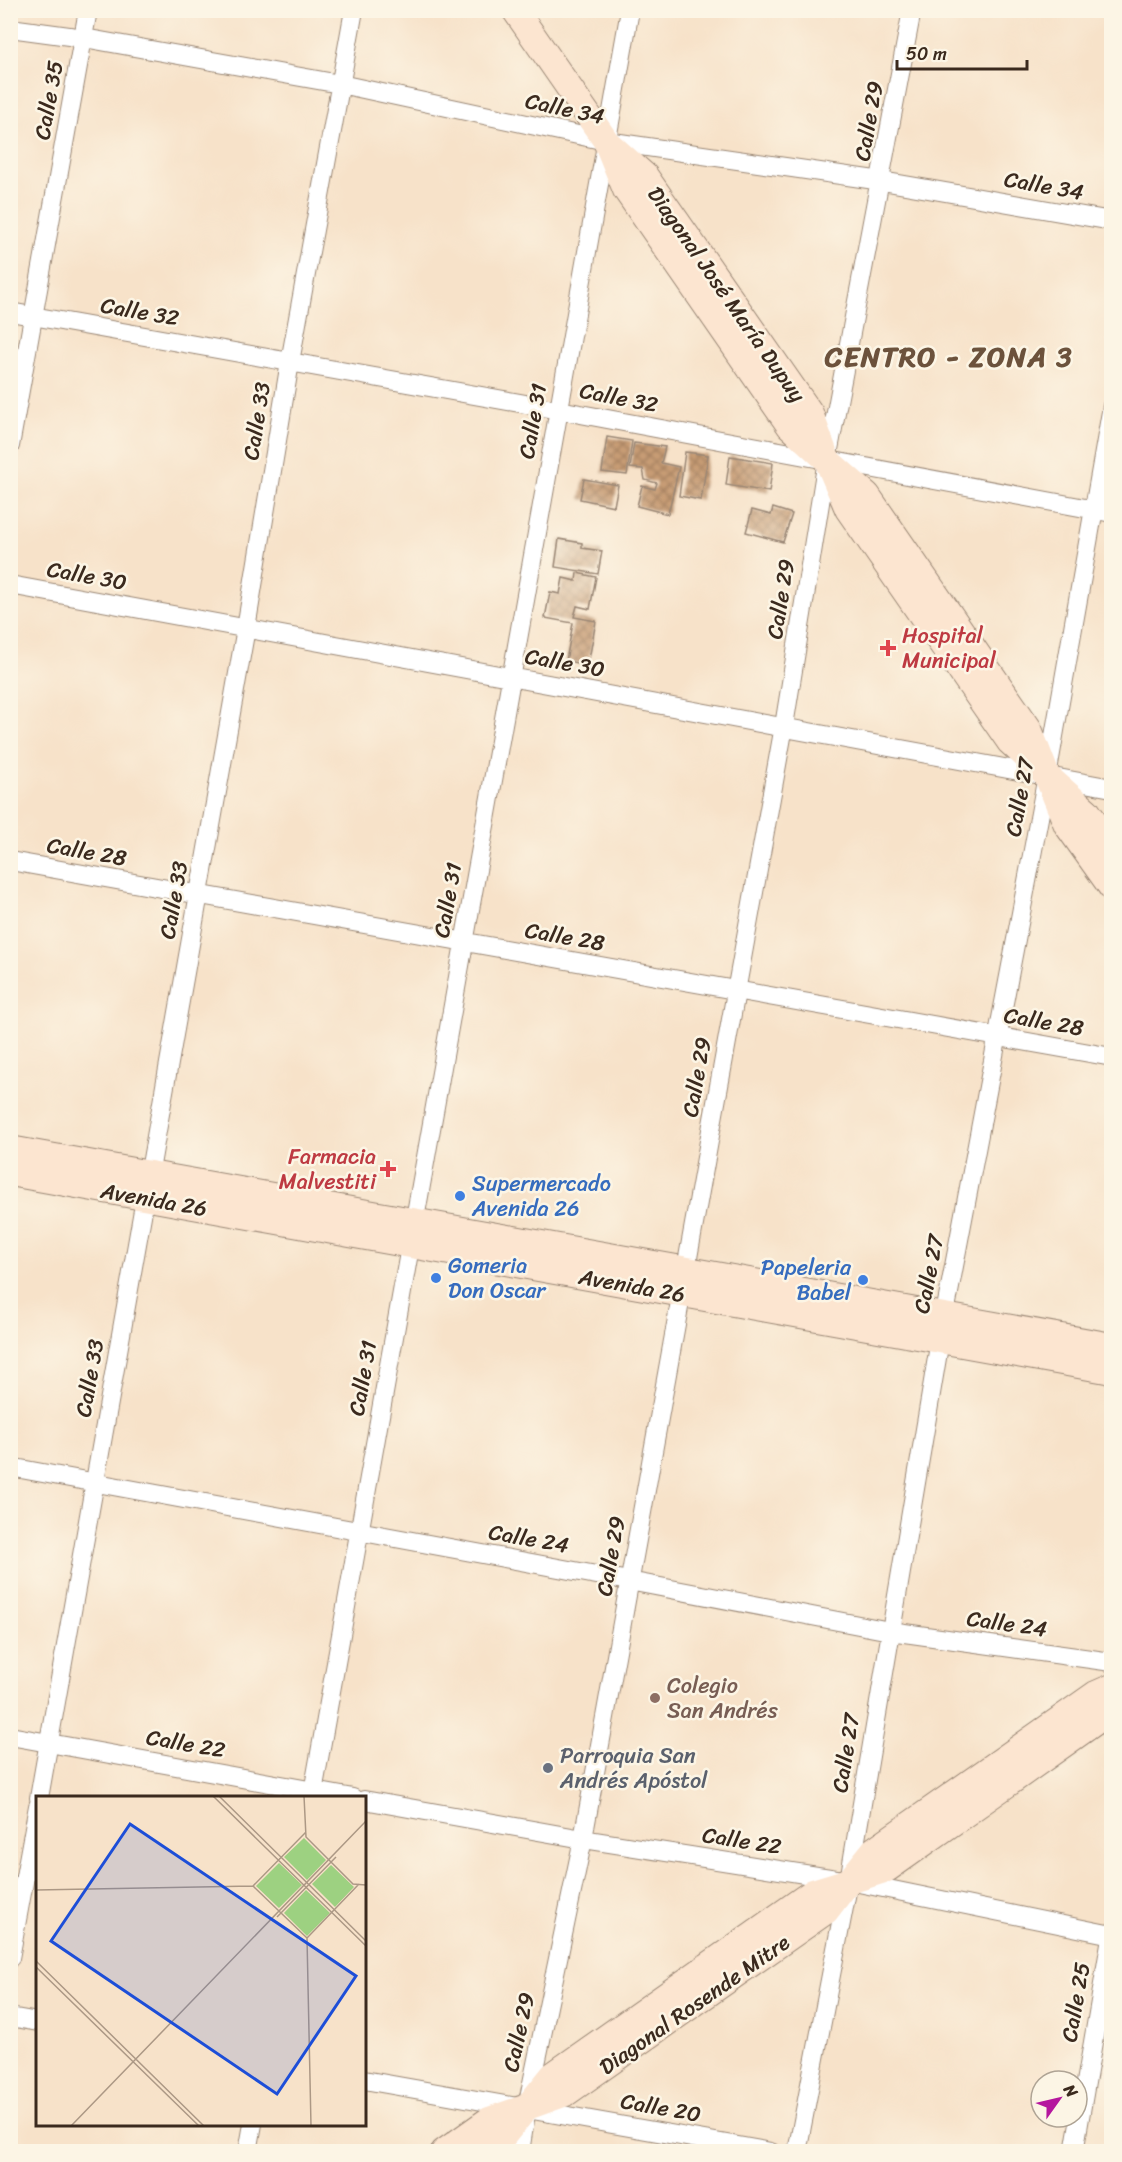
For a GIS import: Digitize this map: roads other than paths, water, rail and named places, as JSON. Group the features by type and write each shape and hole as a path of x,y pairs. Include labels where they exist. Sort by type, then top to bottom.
{"main road":[{"name":"Diagonal José María Dupuy","path":"516,10 606,141 645,176 810,413 828,460 867,495 1029,729 1067,825 1112,888"},
{"name":"Diagonal José María Dupuy","path":"1047,776 1087,812 1112,847"},
{"name":"Avenida 26","path":"10,1149 147,1185 683,1282 942,1328 1112,1346"},
{"name":"Avenida 26","path":"10,1173 147,1185"},
{"name":"Avenida 26","path":"942,1328 1112,1371"},
{"path":"849,1881 874,1850 1096,1694 1112,1687"},
{"name":"Diagonal Rosende Mitre","path":"483,2151 501,2139 553,2074 813,1892 887,1869 1112,1710"},
{"path":"444,2151 489,2120 526,2107"}],"street":[{"name":"Calle 35","path":"10,446 88,10"},
{"name":"Calle 33","path":"39,1796 246,628 290,362 354,10"},
{"name":"Calle 31","path":"312,1794 630,10"},
{"name":"Calle 29","path":"520,2151 526,2107 583,1839 784,726 828,460 882,181 912,10"},
{"name":"Calle 34","path":"10,28 84,38 340,84 606,141 882,181 1112,221"},
{"name":"Calle 32","path":"10,312 559,410 1103,511"},
{"name":"Calle 27","path":"797,2151 849,1881 942,1328 1047,776 1103,511 1112,406"},
{"name":"Calle 30","path":"10,585 1112,788"},
{"name":"Calle 28","path":"10,861 1112,1057"},
{"name":"Calle 24","path":"10,1467 890,1631 1112,1662"},
{"name":"Calle 22","path":"10,1736 312,1794 339,1796"},
{"name":"Calle 22","path":"366,1800 583,1839 849,1881 1111,1934"},
{"path":"10,1958 36,1817"},
{"name":"Calle 25","path":"1074,2151 1111,1934"},
{"path":"10,2017 36,2022"},
{"name":"Calle 20","path":"366,2080 771,2151"},
{"path":"248,2151 253,2126"}],"place":[{"name":"Hospital Municipal","path":"888,648"},
{"name":"Farmacia Malvestiti","path":"388,1169"},
{"name":"Supermercado Avenida 26","path":"460,1196"},
{"name":"Gomeria Don Oscar","path":"436,1278"},
{"name":"Papeleria Babel","path":"863,1280"},
{"name":"Colegio San Andrés","path":"655,1698"},
{"name":"Parroquia San Andrés Apóstol","path":"548,1768"}],"district":[{"name":"CENTRO - ZONA 3","path":"949,356"}]}
